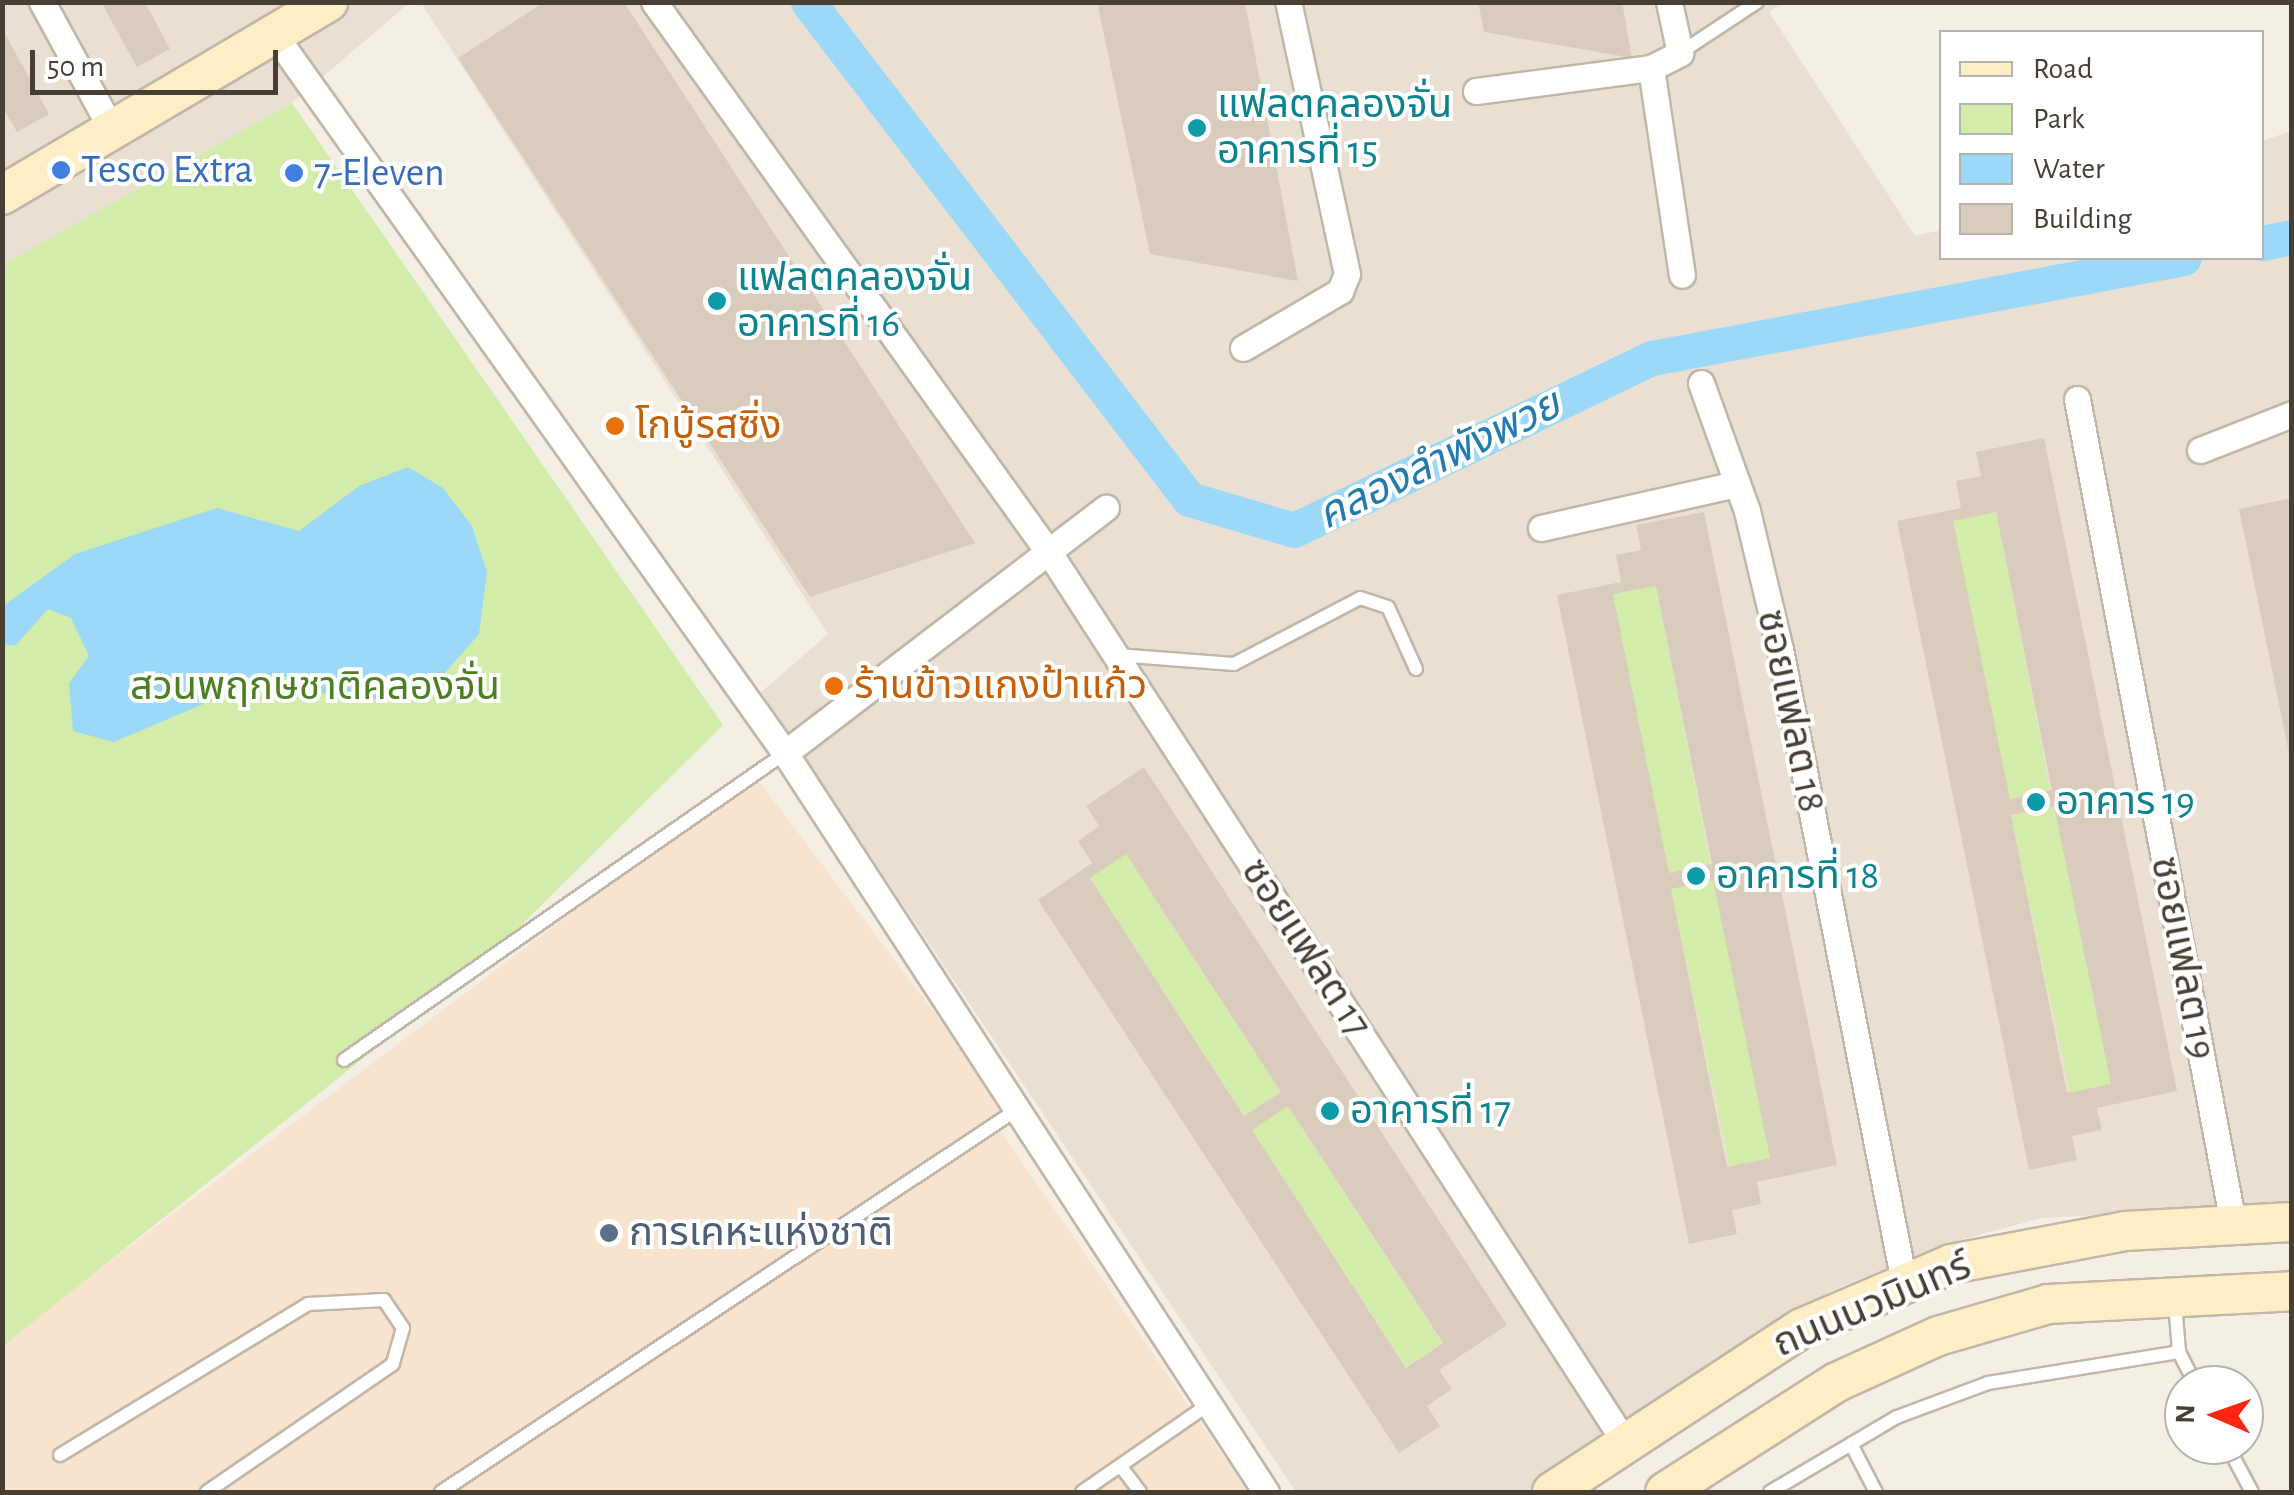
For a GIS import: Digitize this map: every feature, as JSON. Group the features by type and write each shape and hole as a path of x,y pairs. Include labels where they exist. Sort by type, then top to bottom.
{"main road":[{"path":"2,195 328,2"},
{"name":"ถนนนวมินทร์","path":"1552,1492 1624,1441 1802,1328 1904,1282 2031,1244 2232,1223 2292,1222"},
{"name":"ถนนนวมินทร์","path":"1666,1492 1837,1382 1938,1336 2048,1304 2292,1291"}],"street":[{"path":"42,2 112,130"},
{"name":"ซอยแฟลต 17","path":"654,2 1052,556 1624,1441"},
{"path":"1243,348 1340,291 1348,274 1288,2"},
{"path":"1476,92 1651,68 1680,53 1669,2"},
{"path":"274,34 785,753 1266,1492"},
{"path":"1651,68 1682,275"},
{"name":"ซอยแฟลต 18","path":"1701,383 1737,484 1780,648 1904,1282"},
{"name":"ซอยแฟลต 19","path":"2077,398 2232,1223"},
{"path":"2200,450 2292,414"},
{"path":"1541,528 1737,484"},
{"path":"785,753 1052,556 1106,508"}],"lane":[{"path":"1680,53 1757,2"},
{"path":"1117,655 1234,664 1360,598 1388,608 1416,669"},
{"path":"344,1060 785,753"},
{"path":"441,1492 1018,1109"},
{"path":"2174,1295 2179,1352 2186,1365"},
{"path":"60,1455 308,1304 384,1300 404,1328 393,1364 207,1492"},
{"path":"1770,1492 1851,1444 1988,1382 2179,1352"},
{"path":"1082,1492 1122,1468 1209,1404"},
{"path":"1851,1444 1876,1492"},
{"path":"2238,1465 2252,1492"},
{"path":"1122,1468 1140,1492"}],"shaded area":[{"path":"3,3 409,3 292,103 3,265"},
{"path":"421,3 1782,3 1769,12 1915,236 1939,230 1939,260 2264,260 2264,140 2291,131 2291,1206 2041,1218 1942,1245 1831,1291 1527,1492 1296,1492 761,692 828,634"},
{"name":"การเคหะแห่งชาติ","path":"754,775 1011,1113 996,1124 1248,1492 3,1492 3,1342"}],"green space":[{"name":"สวนพฤกษชาติคลองจั่น","path":"292,103 723,725 485,961 3,1346 2,265"},
{"path":"1996,512 2050,791 2007,799 1953,520"},
{"path":"1656,586 1710,865 1667,873 1613,594"},
{"path":"2054,806 2113,1084 2070,1093 2011,815"},
{"path":"1126,854 1281,1092 1245,1116 1090,877"},
{"path":"1713,880 1772,1158 1730,1167 1671,889"},
{"path":"1288,1106 1442,1343 1406,1367 1252,1129"}],"water":[{"path":"408,467 443,488 472,526 487,572 479,634 444,674 400,701 329,696 276,673 114,742 73,731 69,683 89,656 71,618 48,609 15,646 3,644 3,606 75,554 217,508 299,531 359,486"}],"building":[{"path":"101,2 145,2 170,49 137,67"},
{"name":"แฟลตคลองจั่น อาคารที่ 16","path":"544,2 624,2 975,543 810,597 458,58"},
{"name":"แฟลตคลองจั่น อาคารที่ 15","path":"1097,2 1245,2 1298,281 1150,254"},
{"path":"1478,2 1622,2 1632,58 1484,32"},
{"path":"2,28 49,114 17,132 2,106"},
{"name":"อาคาร 19","path":"2044,438 2177,1091 2097,1108 2102,1130 2072,1136 2077,1160 2029,1170 1897,521 1961,508 1956,481 1981,476 1976,452","holes":["1996,512 2052,790 2010,799 1953,521","2054,806 2111,1084 2067,1093 2011,815"]},
{"path":"2292,498 2292,758 2290,758 2239,509"},
{"name":"อาคารที่ 18","path":"1704,512 1837,1165 1757,1182 1761,1204 1732,1210 1737,1234 1689,1244 1557,595 1621,582 1616,555 1641,550 1636,525","holes":["1656,586 1712,864 1669,873 1613,594","1713,880 1770,1158 1727,1167 1671,889"]},
{"name":"อาคารที่ 17","path":"1144,767 1507,1325 1439,1370 1452,1389 1427,1406 1440,1426 1399,1453 1038,900 1092,863 1078,841 1099,826 1086,806","holes":["1126,854 1281,1092 1244,1116 1090,878","1288,1106 1443,1343 1406,1368 1252,1130"]}],"waterway":[{"name":"คลองลำพังพวย","path":"808,2 1189,499 1294,530 1652,358 2173,260"},
{"name":"คลองลำพังพวย","path":"2264,243 2292,237"}],"place":[{"name":"แฟลตคลองจั่น อาคารที่ 15","path":"1197,128"},
{"name":"Tesco Extra","path":"61,170"},
{"name":"7-Eleven","path":"294,173"},
{"name":"แฟลตคลองจั่น อาคารที่ 16","path":"717,301"},
{"name":"โกบู้รสซิ่ง","path":"615,426"},
{"name":"ร้านข้าวแกงป้าแก้ว","path":"834,686"},
{"name":"อาคาร 19","path":"2036,802"},
{"name":"อาคารที่ 18","path":"1696,876"},
{"name":"อาคารที่ 17","path":"1330,1111"},
{"name":"การเคหะแห่งชาติ","path":"609,1233"}]}
